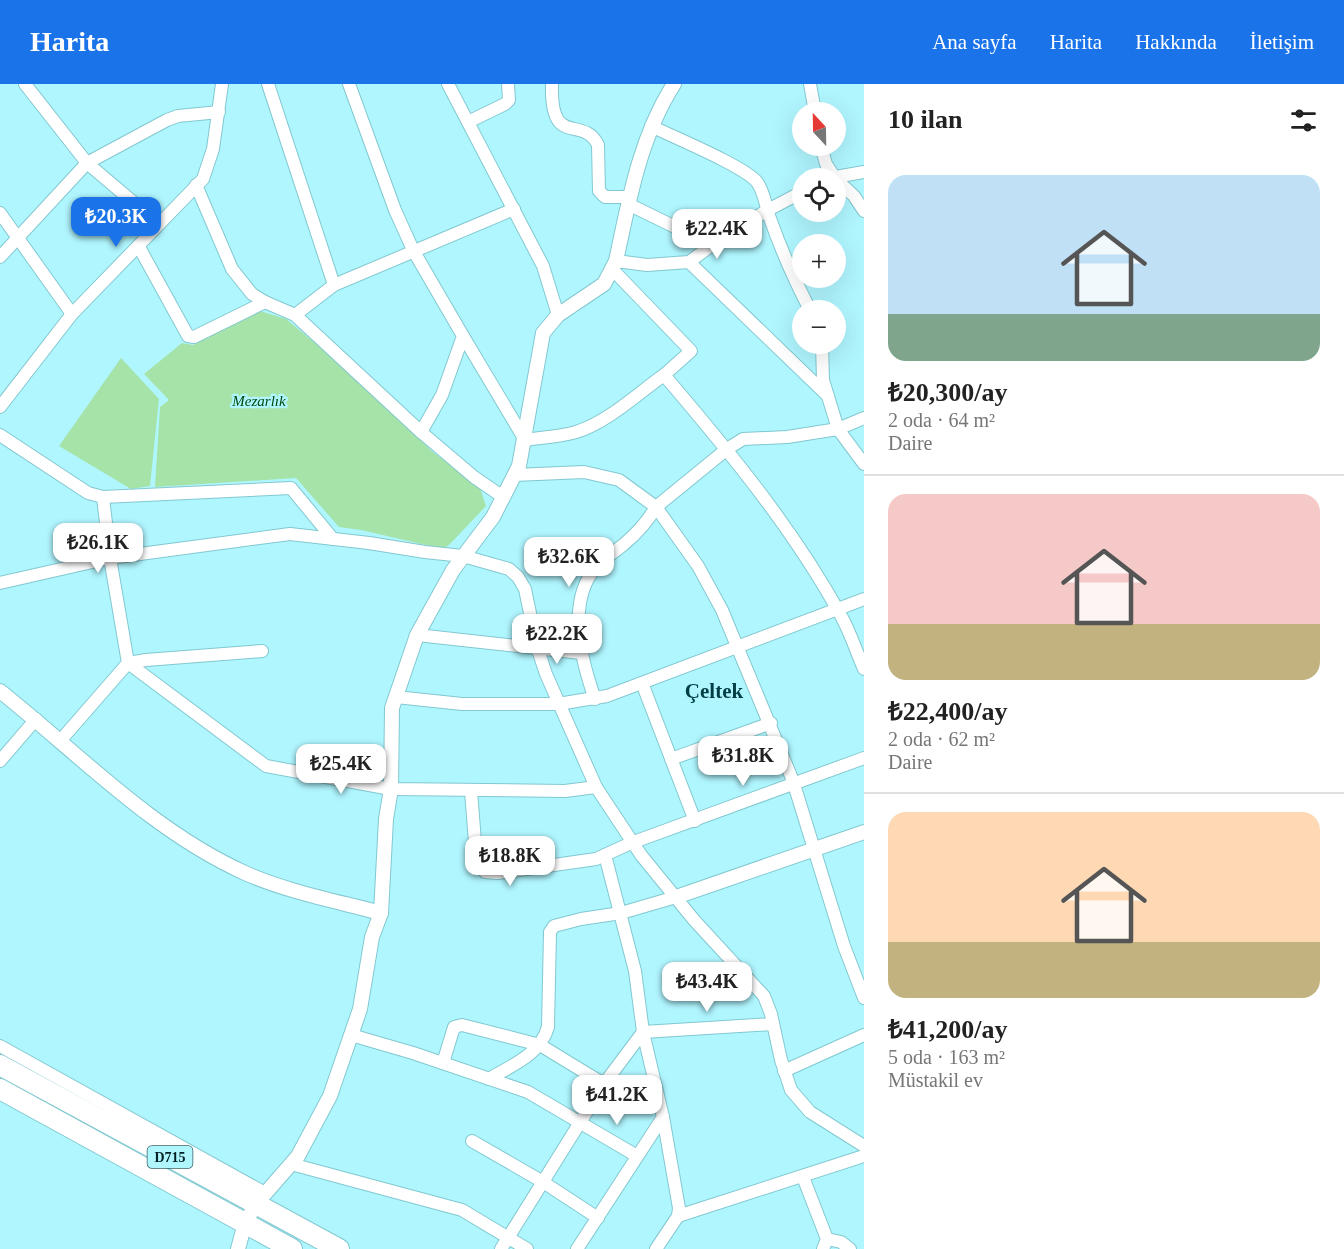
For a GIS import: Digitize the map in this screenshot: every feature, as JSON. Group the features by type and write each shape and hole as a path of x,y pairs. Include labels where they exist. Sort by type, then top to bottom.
{"highway":[{"name":"D715","path":"0,1065 261,1198 339,1249"},
{"name":"D715","path":"0,1089 292,1249"}],"street":[{"path":"25,84 87,163 159,224"},
{"path":"0,407 72,314 203,179 213,149 222,84"},
{"path":"268,84 334,285"},
{"path":"348,84 395,210 413,250 525,440"},
{"path":"448,84 543,266 558,315"},
{"path":"468,122 505,104 509,100 508,84"},
{"path":"552,84 551,104 558,121 562,125 590,135 598,145 599,191 605,196 629,201 712,245"},
{"path":"238,1249 245,1223 261,1198 298,1156 330,1096 360,1009 372,937 381,913 391,789 392,708 417,635 453,570 493,517 519,466 543,333 558,315 604,284 614,265 629,201 651,126 674,84"},
{"path":"796,84 810,86 813,102"},
{"path":"0,257 87,163 167,120 178,116 219,112"},
{"path":"651,126 749,175 761,189 766,211 788,266 805,300"},
{"path":"846,176 864,172"},
{"path":"196,185 232,269 252,294 295,315 421,432 474,477 503,497"},
{"path":"846,189 864,211"},
{"path":"614,265 689,262 766,211 792,197"},
{"path":"295,315 334,285 514,209"},
{"path":"0,213 72,314"},
{"path":"139,247 188,336 194,337 265,302"},
{"path":"689,262 828,396"},
{"path":"525,440 573,433 598,422 664,375 691,351 614,265"},
{"path":"421,432 442,395 463,336"},
{"path":"822,354 823,380 838,429 864,464"},
{"path":"664,375 727,449 800,547 837,609 864,669"},
{"path":"0,394 16,387"},
{"path":"595,699 580,653 579,624 585,586 598,565 625,543 651,516 656,507 727,449 743,439 838,429 864,418"},
{"path":"0,435 88,493 103,497 291,488 333,538"},
{"path":"514,475 584,472 619,480 656,507 698,566 722,610 771,723 794,784 844,946 861,980 864,998"},
{"path":"103,497 110,558 128,663 266,766 391,789 565,791 596,787"},
{"path":"0,583 110,558 290,534 463,556 509,569 518,577 525,589 537,647 558,704 596,787 631,843 764,996 791,1090 810,1112 864,1146"},
{"path":"396,697 462,704 558,704 595,699 739,648 864,599"},
{"path":"417,635 580,653"},
{"path":"60,741 128,663 262,651"},
{"path":"642,683 696,821"},
{"path":"0,691 36,719 130,801 174,832 243,872 272,884 381,913"},
{"path":"0,761 36,719"},
{"path":"671,759 771,723"},
{"path":"471,791 476,855 484,872 498,873 596,859 631,843 864,758"},
{"path":"489,1079 531,1053 545,1037 548,1027 550,932 554,926 621,913 676,897 864,831"},
{"path":"605,855 635,971 643,1032 663,1117 679,1208 678,1216 656,1249"},
{"path":"504,1244 604,1084 643,1032 773,1024"},
{"path":"443,1063 454,1027 462,1025 540,1045 604,1084"},
{"path":"351,1035 528,1092 637,1156"},
{"path":"784,1071 864,1035"},
{"path":"0,1046 261,1198"},
{"path":"580,1248 663,1117"},
{"path":"472,1141 543,1182 598,1218"},
{"path":"678,1216 864,1156"},
{"path":"291,1164 462,1210 504,1244 526,1249"},
{"path":"803,1177 825,1244 841,1242 850,1249"}],"green space":[{"name":"Mezarlık","path":"260,311 286,319 332,357 434,453 479,485 486,506 450,544 443,549 339,527 296,478 155,487 160,407 169,400 144,374 182,343 193,345"},
{"path":"121,358 159,399 150,486 131,489 59,446"}],"district":[{"name":"Çeltek","path":"714,691"}]}
